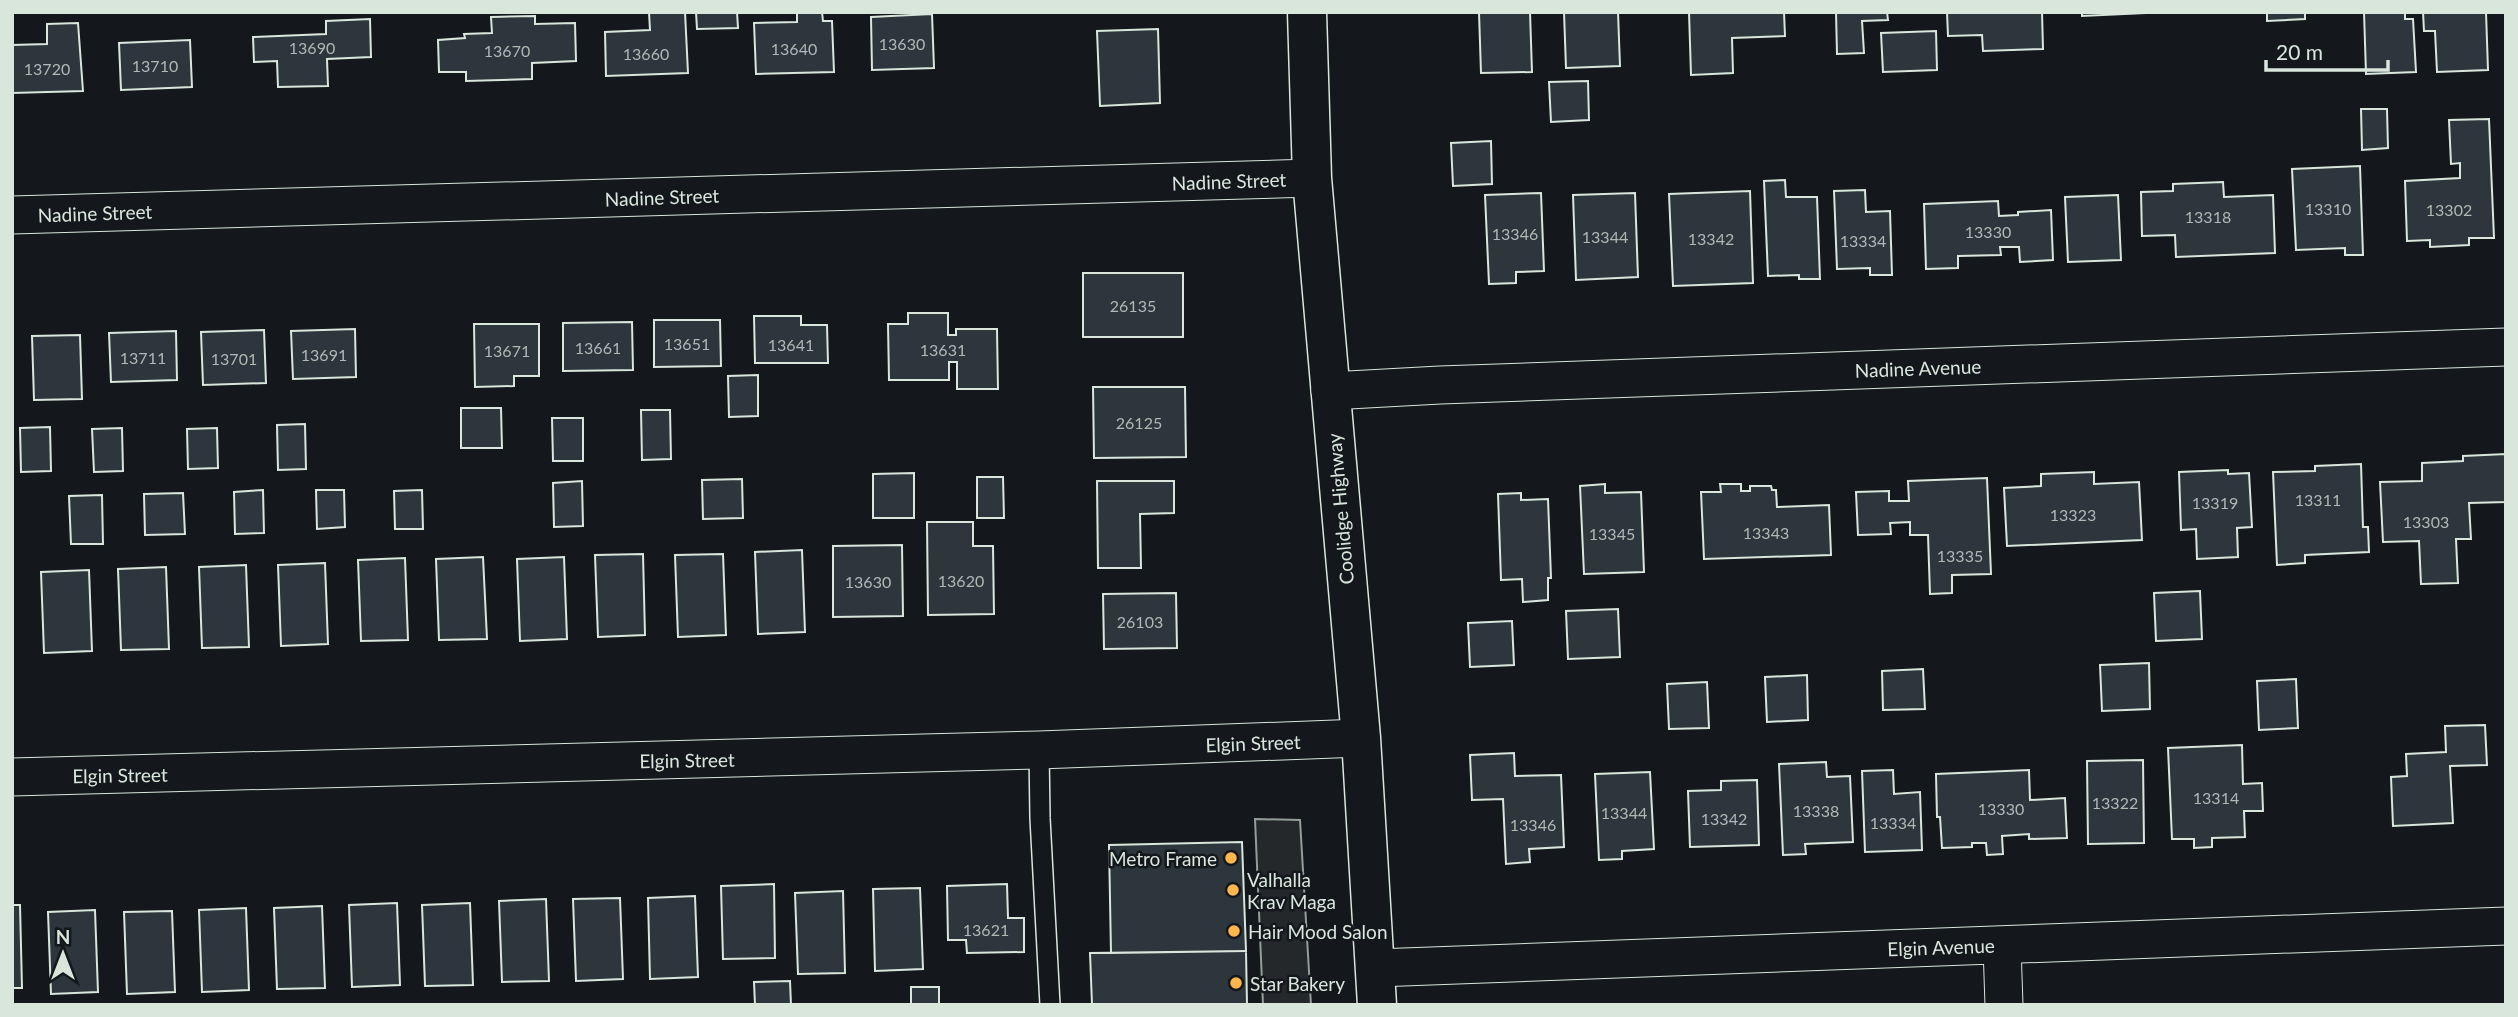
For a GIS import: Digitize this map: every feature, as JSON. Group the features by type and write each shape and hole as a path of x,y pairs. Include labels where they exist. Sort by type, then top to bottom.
{"main road":[{"name":"Coolidge Highway","path":"1307,12 1312,178 1361,738 1376,986"}],"street":[{"name":"Nadine Street","path":"12,215 1312,178"},
{"name":"Nadine Avenue","path":"1329,391 2506,347"},
{"name":"Elgin Street","path":"12,777 1039,751 1361,738"},
{"name":"Elgin Avenue","path":"1376,986 1719,953 2002,946 2506,926"},
{"path":"2002,946 2004,1005"}],"lane":[{"path":"1039,751 1050,1005"}],"shaded area":[{"path":"1255,819 1300,820 1311,1005 1263,1005"}],"building":[{"path":"649,12 685,12 688,73 606,76 605,32 650,30"},
{"path":"696,12 737,12 738,28 697,29"},
{"path":"797,12 822,12 823,21 832,21 834,72 756,74 754,23 797,22"},
{"path":"1479,12 1530,12 1532,72 1481,73"},
{"path":"1564,12 1618,12 1620,66 1566,68"},
{"path":"1689,12 1784,12 1785,36 1732,38 1733,73 1691,75"},
{"path":"1836,12 1887,12 1888,20 1862,21 1864,53 1837,54"},
{"path":"1947,12 2042,12 2043,49 1983,51 1982,35 1948,36"},
{"path":"2082,12 2168,12 2082,16"},
{"path":"2267,12 2305,12 2305,19 2267,21"},
{"path":"2364,12 2405,12 2405,19 2413,19 2416,72 2366,74"},
{"path":"2423,12 2486,12 2488,70 2437,72 2435,31 2424,31"},
{"path":"932,14 934,68 872,70 871,17"},
{"path":"535,16 535,24 575,23 576,61 532,63 532,79 466,81 466,72 439,72 438,40 465,38 464,34 492,33 491,17"},
{"path":"370,19 371,57 327,59 328,86 278,87 277,61 254,62 253,37 326,34 326,21"},
{"path":"78,23 83,91 12,93 12,45 47,44 47,24"},
{"path":"1158,29 1160,103 1100,106 1097,31"},
{"path":"1936,31 1937,70 1883,72 1881,33"},
{"path":"190,40 192,87 121,90 119,43"},
{"path":"1588,81 1589,120 1551,122 1549,82"},
{"path":"2361,109 2387,109 2388,148 2362,150"},
{"path":"2489,119 2494,238 2469,238 2469,245 2430,247 2430,240 2407,241 2405,181 2460,178 2460,163 2451,164 2449,120"},
{"path":"1491,141 1492,184 1453,186 1451,143"},
{"path":"2360,166 2363,255 2345,255 2345,248 2296,250 2292,169"},
{"path":"1785,180 1786,197 1817,197 1820,279 1799,279 1799,275 1768,276 1764,181"},
{"path":"2223,182 2224,197 2273,195 2275,253 2176,257 2175,235 2142,236 2141,192 2173,191 2173,184"},
{"path":"1865,190 1866,212 1890,211 1892,275 1870,275 1870,268 1837,269 1834,191"},
{"path":"1750,191 1753,283 1673,286 1669,194"},
{"path":"1541,193 1544,271 1516,272 1516,283 1489,284 1485,195"},
{"path":"1635,193 1638,277 1576,280 1573,195"},
{"path":"2118,195 2121,260 2068,262 2065,197"},
{"path":"1998,201 1999,216 2051,210 2053,260 2020,262 2019,247 2000,247 2001,255 1958,256 1958,268 1926,269 1924,204"},
{"path":"1083,273 1183,273 1183,337 1083,337"},
{"path":"908,313 948,313 948,335 956,335 956,329 997,329 998,389 957,389 957,362 949,362 949,380 889,380 888,324 908,324"},
{"path":"754,316 801,316 801,325 827,325 828,363 755,363"},
{"path":"654,320 720,320 721,366 654,367"},
{"path":"632,322 633,370 563,371 563,323"},
{"path":"474,324 539,324 539,376 514,376 514,386 475,387"},
{"path":"355,329 356,377 293,379 291,331"},
{"path":"264,330 266,383 203,385 201,332"},
{"path":"176,331 177,380 111,382 109,333"},
{"path":"80,335 82,399 34,400 32,336"},
{"path":"758,375 758,416 729,417 728,376"},
{"path":"1093,387 1185,387 1186,457 1094,458"},
{"path":"461,408 501,408 502,448 461,448"},
{"path":"641,410 670,410 671,459 642,460"},
{"path":"552,418 583,418 583,461 553,461"},
{"path":"305,424 306,469 278,470 277,425"},
{"path":"50,427 51,471 21,472 20,428"},
{"path":"122,428 123,471 94,472 92,429"},
{"path":"217,428 218,468 188,469 187,429"},
{"path":"2506,454 2506,502 2469,503 2471,539 2456,539 2458,583 2421,584 2419,541 2383,542 2380,482 2422,481 2422,463 2463,461 2463,456"},
{"path":"2361,464 2363,527 2368,527 2369,552 2305,555 2305,563 2277,565 2273,472 2315,471 2315,466"},
{"path":"2228,470 2228,474 2249,473 2252,527 2237,528 2238,557 2197,559 2196,529 2181,530 2179,472"},
{"path":"2094,472 2094,484 2139,482 2142,540 2007,546 2004,488 2041,486 2041,474"},
{"path":"914,473 914,518 873,518 873,474"},
{"path":"977,477 1003,477 1004,518 977,518"},
{"path":"1987,478 1991,574 1952,575 1952,593 1930,594 1928,535 1910,535 1910,522 1890,523 1891,534 1858,535 1856,492 1889,491 1889,501 1909,501 1908,481"},
{"path":"742,479 743,518 703,519 702,480"},
{"path":"582,481 583,526 554,527 553,483"},
{"path":"1097,481 1174,481 1174,513 1140,514 1141,568 1098,568"},
{"path":"1605,484 1605,493 1641,492 1644,572 1584,574 1580,486"},
{"path":"1720,484 1741,484 1741,491 1750,491 1750,486 1771,486 1772,490 1776,490 1777,507 1829,505 1831,555 1704,559 1701,492 1721,492"},
{"path":"263,490 264,533 235,534 234,492"},
{"path":"316,490 344,490 345,527 317,529"},
{"path":"422,490 423,529 395,529 394,491"},
{"path":"183,493 185,534 145,535 144,494"},
{"path":"1521,493 1521,500 1548,499 1551,578 1548,578 1548,600 1523,602 1522,579 1501,580 1498,494"},
{"path":"102,495 103,544 71,544 69,496"},
{"path":"927,522 973,522 973,546 993,546 994,614 928,615"},
{"path":"902,545 903,616 833,617 833,546"},
{"path":"802,550 805,632 758,634 755,552"},
{"path":"643,554 645,635 598,637 595,555"},
{"path":"723,554 726,635 678,637 675,555"},
{"path":"483,557 487,639 439,640 436,559"},
{"path":"564,557 567,639 520,641 517,559"},
{"path":"405,558 408,640 361,641 358,560"},
{"path":"325,563 328,644 281,646 278,565"},
{"path":"246,565 249,647 202,648 199,567"},
{"path":"166,567 169,649 121,650 118,569"},
{"path":"89,570 92,651 44,653 41,572"},
{"path":"2200,591 2202,639 2156,641 2154,593"},
{"path":"1176,593 1177,648 1104,649 1103,594"},
{"path":"1618,609 1620,657 1568,659 1566,611"},
{"path":"1512,621 1514,665 1470,667 1468,623"},
{"path":"2149,663 2150,709 2102,711 2100,665"},
{"path":"1923,669 1925,709 1883,710 1882,671"},
{"path":"1807,675 1808,720 1767,722 1765,677"},
{"path":"2296,679 2298,728 2259,730 2257,681"},
{"path":"1707,682 1709,728 1669,729 1667,684"},
{"path":"2485,725 2487,765 2450,766 2453,823 2393,826 2391,777 2407,776 2406,754 2446,752 2445,726"},
{"path":"2242,745 2243,784 2262,783 2263,811 2244,811 2245,837 2212,838 2212,847 2194,848 2194,839 2172,839 2168,748"},
{"path":"1514,753 1515,776 1561,775 1564,847 1529,849 1530,862 1506,864 1503,799 1472,800 1470,755"},
{"path":"2143,760 2144,843 2088,844 2087,761"},
{"path":"1826,762 1827,777 1850,776 1853,842 1805,844 1806,854 1783,855 1779,764"},
{"path":"1893,770 1894,794 1920,792 1922,850 1865,852 1862,771"},
{"path":"2029,770 2030,800 2065,798 2067,838 2029,839 2029,834 2002,836 2003,854 1987,855 1986,843 1972,843 1972,847 1942,848 1940,817 1937,817 1936,774"},
{"path":"1650,772 1654,849 1622,851 1622,859 1599,860 1595,774"},
{"path":"1757,780 1759,845 1690,847 1688,791 1721,790 1721,781"},
{"path":"1242,842 1246,951 1111,953 1109,845"},
{"path":"774,884 775,958 723,959 721,886"},
{"path":"1007,884 1008,918 1024,918 1024,952 967,953 966,940 948,940 947,886"},
{"path":"920,888 923,969 875,971 873,889"},
{"path":"843,891 845,973 798,974 795,893"},
{"path":"695,896 698,977 650,979 648,898"},
{"path":"620,898 623,979 576,981 573,899"},
{"path":"546,899 549,981 502,982 499,901"},
{"path":"397,903 400,985 352,987 349,905"},
{"path":"470,903 473,985 425,986 422,905"},
{"path":"12,905 20,905 22,988 12,988"},
{"path":"322,906 325,988 277,989 274,908"},
{"path":"246,908 249,990 202,992 199,910"},
{"path":"95,910 98,992 51,994 48,912"},
{"path":"172,911 175,992 127,994 124,912"},
{"path":"1246,951 1247,1005 1092,1004 1090,953"},
{"path":"790,981 791,1005 755,1005 754,982"},
{"path":"911,987 939,987 939,1005 911,1005"}],"place":[{"name":"Metro Frame","path":"1231,858"},
{"name":"Valhalla Krav Maga","path":"1233,890"},
{"name":"Hair Mood Salon","path":"1234,931"},
{"name":"Star Bakery","path":"1236,983"}]}
